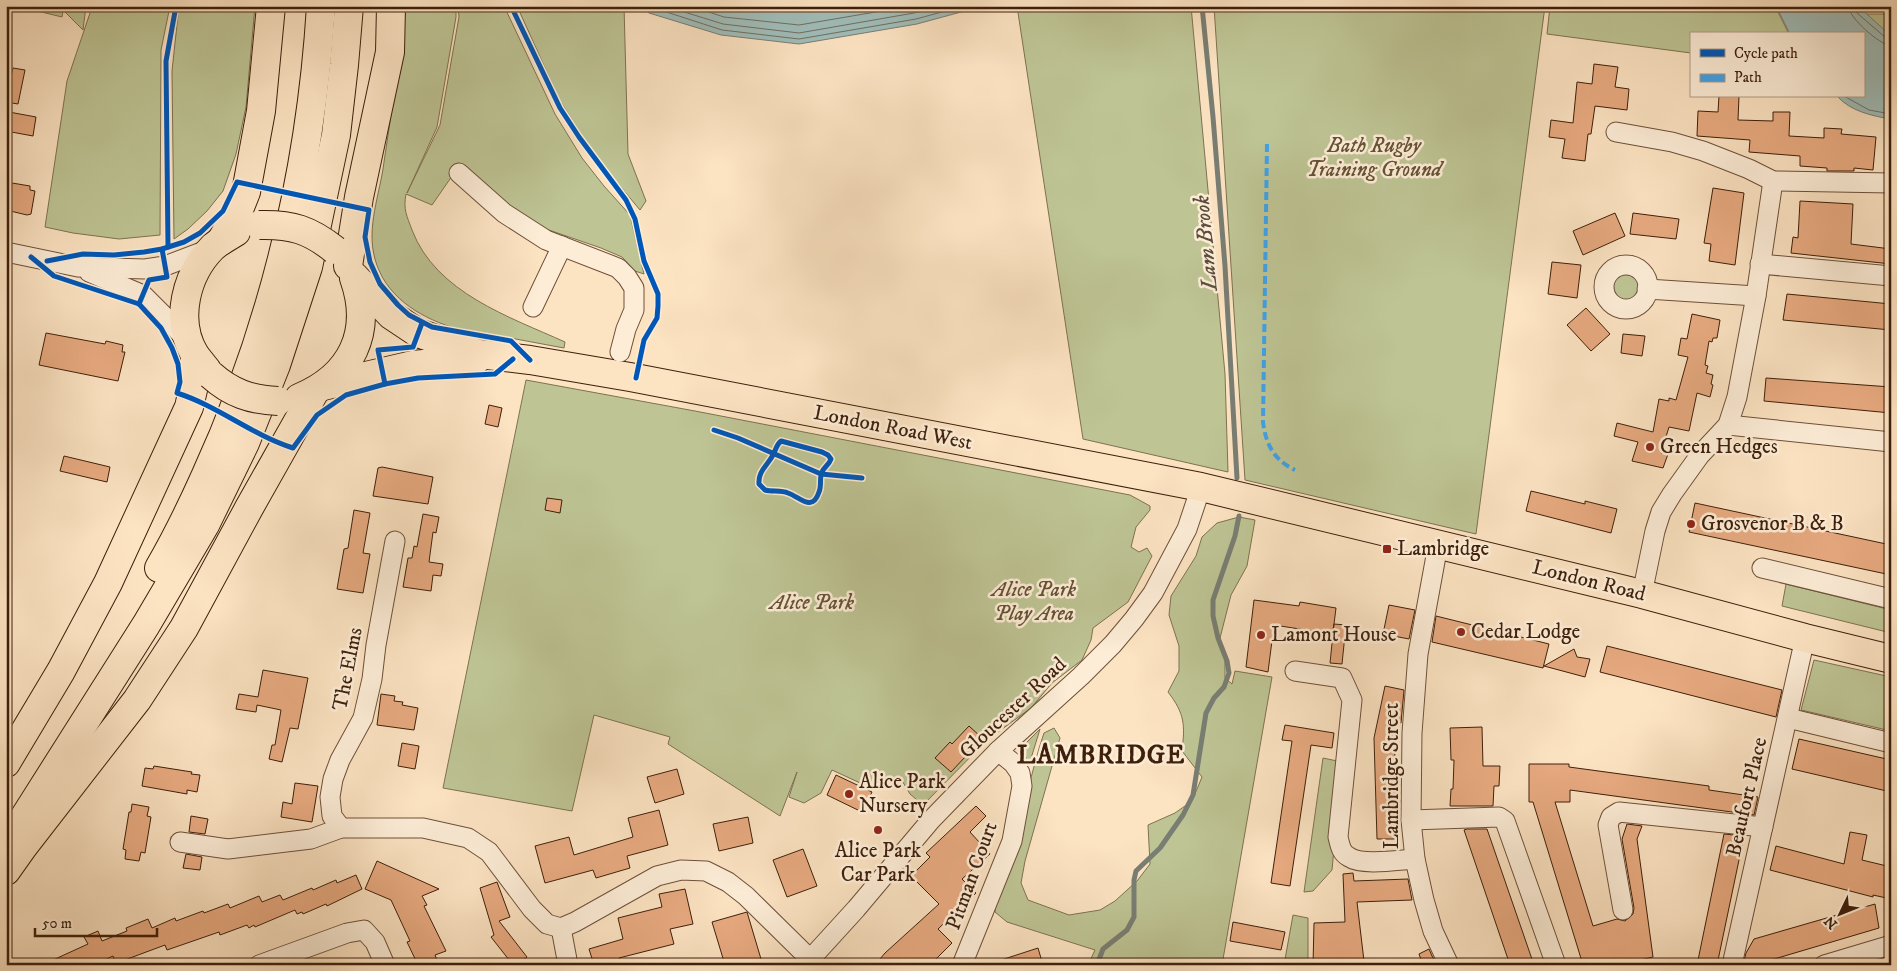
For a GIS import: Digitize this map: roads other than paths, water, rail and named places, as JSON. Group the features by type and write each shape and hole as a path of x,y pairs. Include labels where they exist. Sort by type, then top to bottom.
{"highway":[{"path":"217,244 239,231 259,225 280,224 300,228 319,237 346,264 360,293 362,311 360,329 356,346 348,362 319,389 297,398 278,401 258,400 239,394 222,385 199,359 185,326 186,297 189,283 199,264 217,244 240,207 246,192 260,111 271,6"},
{"path":"6,813 163,561 188,514 225,433 254,355 280,269 309,126 318,63 321,6"},
{"path":"6,846 146,626 205,525 245,443 276,365 308,267 336,136 349,6"},
{"path":"346,264 358,197 390,52 391,6"},
{"name":"London Road West","path":"346,264 391,315 418,333 479,354 530,360 630,377 1201,487 1286,508"},
{"name":"London Road West","path":"319,389 413,365 498,357"},
{"path":"6,763 61,671 116,566 193,398 199,359"},
{"path":"6,871 137,700 184,628 249,508 319,389"},
{"name":"London Road","path":"1286,508 1642,594 1891,659"}],"street":[{"path":"1616,132 1672,142 1703,151 1749,169 1773,182 1891,183"},
{"path":"459,173 504,213 546,240 618,268 627,276 634,288 634,310 626,329 620,352 612,363 599,372"},
{"path":"1642,594 1655,531 1661,512 1700,456 1728,425 1737,397 1756,296 1773,182"},
{"path":"6,252 78,267 156,268 217,244"},
{"path":"532,307 562,246"},
{"path":"1760,264 1891,276"},
{"path":"78,267 143,296 173,325 199,359"},
{"path":"1648,289 1756,296"},
{"path":"620,352 630,377"},
{"path":"1728,425 1891,442"},
{"name":"Gloucester Road","path":"808,962 931,820 998,751 1081,676 1134,619 1153,593 1187,529 1201,487"},
{"name":"The Elms","path":"340,828 332,816 330,797 333,779 340,760 363,718 372,679 376,645 395,541"},
{"name":"Lambridge Street","path":"1295,671 1342,678 1352,700 1338,837 1341,849 1347,857 1358,862 1415,859 1411,820 1412,733 1418,654 1438,544"},
{"path":"1762,568 1891,599"},
{"name":"Beaufort Place","path":"1732,965 1805,638"},
{"path":"1788,718 1891,742"},
{"name":"Pitman Court","path":"962,965 1012,841 1022,786 1020,774 1013,763 998,751"},
{"path":"1623,910 1608,825 1611,817 1620,812 1763,827"},
{"path":"1411,820 1499,818 1505,821 1556,965"},
{"path":"180,842 228,849 311,839 340,828 423,828 468,838 489,852 532,909 547,924 561,928 657,876 682,870 706,871 728,882 746,896 808,962"},
{"path":"1415,859 1433,931 1449,965"},
{"path":"561,928 568,965"},
{"path":"259,965 347,933 364,930 375,942 385,965"},
{"path":"1824,965 1891,945"}],"water":[{"path":"640,6 983,6 917,24 799,44 721,35 649,13"},
{"path":"1776,6 1858,6 1891,36 1891,119 1855,109 1839,98 1864,98 1864,32 1789,32"}],"waterway":[{"name":"Lam Brook","path":"1202,6 1225,266 1237,478"},
{"name":"Lam Brook","path":"1097,965 1103,949 1127,930 1134,917 1134,880 1136,871 1160,848 1183,815 1193,795 1206,713 1214,698 1224,687 1229,673 1213,616 1213,600 1235,536 1239,516"}],"place":[{"name":"Green Hedges","path":"1650,447"},
{"name":"Grosvenor B & B","path":"1691,524"},
{"name":"Lambridge","path":"1387,549"},
{"name":"Cedar Lodge","path":"1461,632"},
{"name":"Lamont House","path":"1261,635"},
{"name":"Alice Park Nursery","path":"849,794"},
{"name":"Alice Park Car Park","path":"878,830"}],"district":[{"name":"LAMBRIDGE","path":"1101,755"}],"park label":[{"name":"Bath Rugby Training Ground","path":"1374,158"},
{"name":"Alice Park Play Area","path":"1034,602"},
{"name":"Alice Park","path":"812,603"}]}
